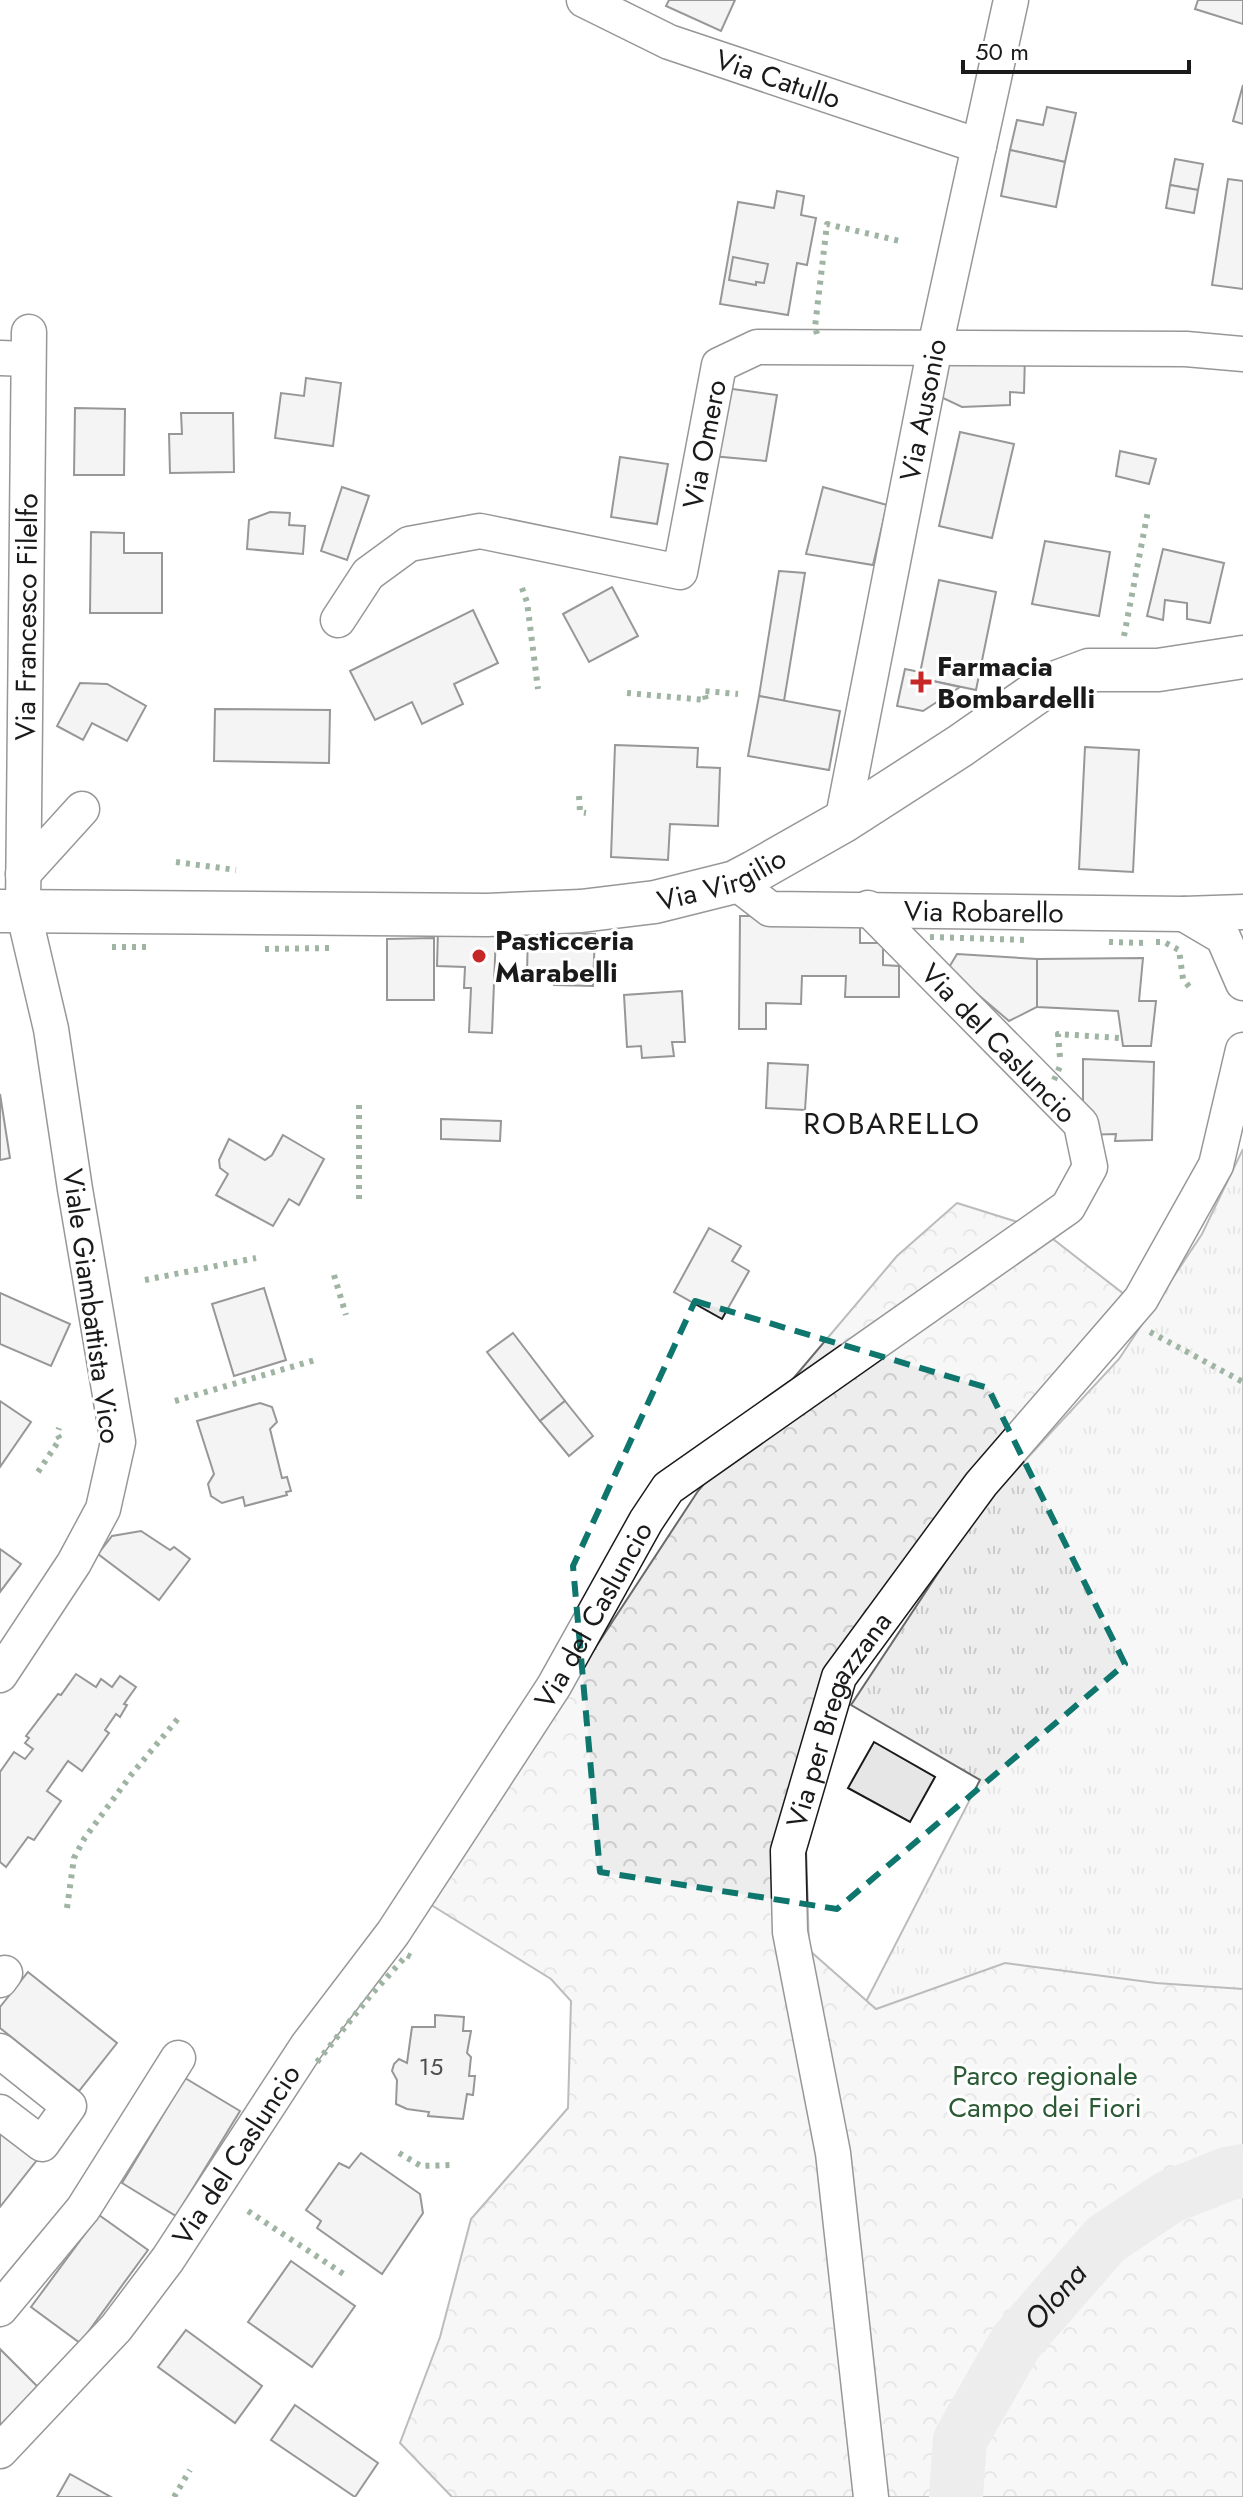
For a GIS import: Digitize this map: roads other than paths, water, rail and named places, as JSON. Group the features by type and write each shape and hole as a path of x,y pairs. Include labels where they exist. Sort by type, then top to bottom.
{"main road":[{"name":"Via Virgilio","path":"15,898 487,915 581,911 655,902 735,882 842,822 1046,686 1089,670 1158,670 1243,657"}],"street":[{"name":"Via Catullo","path":"584,0 669,42 979,146"},
{"name":"Via Ausonio","path":"842,822 935,347 1011,0"},
{"name":"Via Omero","path":"338,620 368,574 409,544 480,531 680,572 719,365 757,347 1186,349 1243,354"},
{"name":"Via Francesco Filelfo","path":"15,898 13,565 19,350"},
{"path":"15,898 82,809"},
{"name":"Via Robarello","path":"735,882 770,909 1243,912"},
{"name":"Viale Giambattista Vico","path":"0,1675 74,1563 103,1509 118,1442 51,1029 15,898"},
{"name":"Via del Casluncio","path":"0,2451 116,2328 168,2259 307,2046 393,1933 554,1686 646,1521 668,1488 1068,1207 1090,1167 1081,1124 868,908"},
{"path":"1184,914 1223,937 1243,983"},
{"name":"Via per Bregazzana","path":"871,2497 833,2153 790,1932 788,1851 839,1677 981,1484 1141,1299 1216,1165 1243,1050"},
{"path":"0,2309 83,2209 178,2058"},
{"path":"0,2112 42,2144 69,2106 7,2071"}],"waterway":[{"name":"Olona","path":"956,2497 960,2440 1016,2342 1106,2239 1169,2197 1227,2174 1243,2171"}],"place":[{"name":"Farmacia Bombardelli","path":"921,682"},
{"name":"Pasticceria Marabelli","path":"479,956"}],"district":[{"name":"ROBARELLO","path":"892,1124"}],"park label":[{"name":"Parco regionale Campo dei Fiori","path":"1045,2091"}]}
